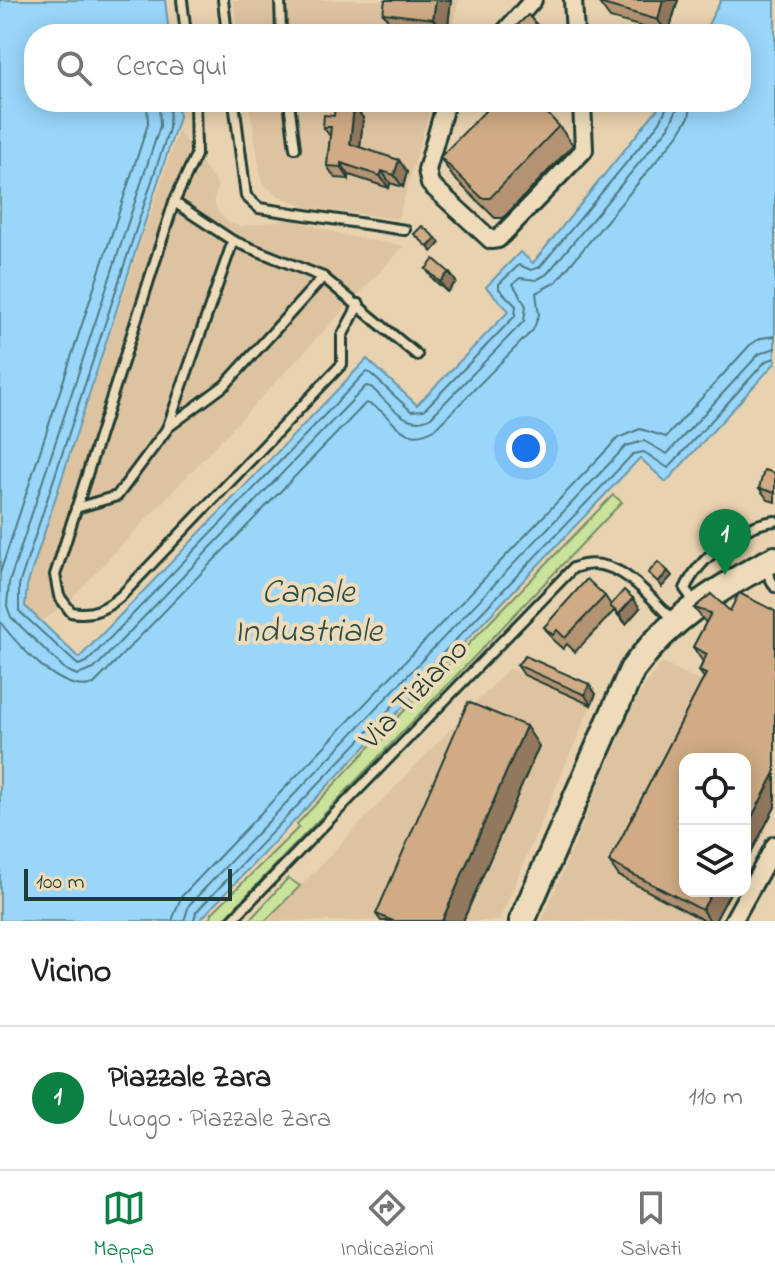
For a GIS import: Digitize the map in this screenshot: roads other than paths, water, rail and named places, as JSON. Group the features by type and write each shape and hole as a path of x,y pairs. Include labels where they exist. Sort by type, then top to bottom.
{"main road":[{"path":"522,921 617,698 646,650 685,616 769,562"}],"street":[{"path":"512,24 533,0"},
{"path":"573,0 574,24"},
{"path":"443,112 427,170 430,184 486,237 498,239 584,150 582,112"},
{"path":"430,184 451,164"},
{"path":"733,921 775,845"}],"lane":[{"path":"182,0 185,24"},
{"path":"223,0 226,24"},
{"path":"280,0 281,24"},
{"path":"195,112 196,155 174,202 55,575 59,596 71,612 84,615 107,608 122,595 342,364 342,336 359,304"},
{"path":"235,112 246,196 259,208 405,230"},
{"path":"290,112 295,148"},
{"path":"174,202 233,241 323,277 417,355"},
{"path":"167,429 233,241"},
{"path":"76,508 117,496 167,429 225,385 323,277"},
{"path":"685,616 685,589 690,577 742,529 775,521"},
{"name":"Via Tiziano","path":"231,921 573,568 594,562 612,567 651,598 685,616"},
{"path":"769,562 775,587"}],"water":[{"name":"Canale Industriale","path":"0,0 165,0 168,24 24,24 24,112 178,112 179,117 27,586 25,606 79,658 367,359 417,405 509,311 486,287 520,252 533,263 655,112 751,112 751,24 708,24 721,0 775,0 775,363 666,482 640,458 199,921 0,921"}],"place":[{"name":"Piazzale Zara","path":"725,575"}]}
